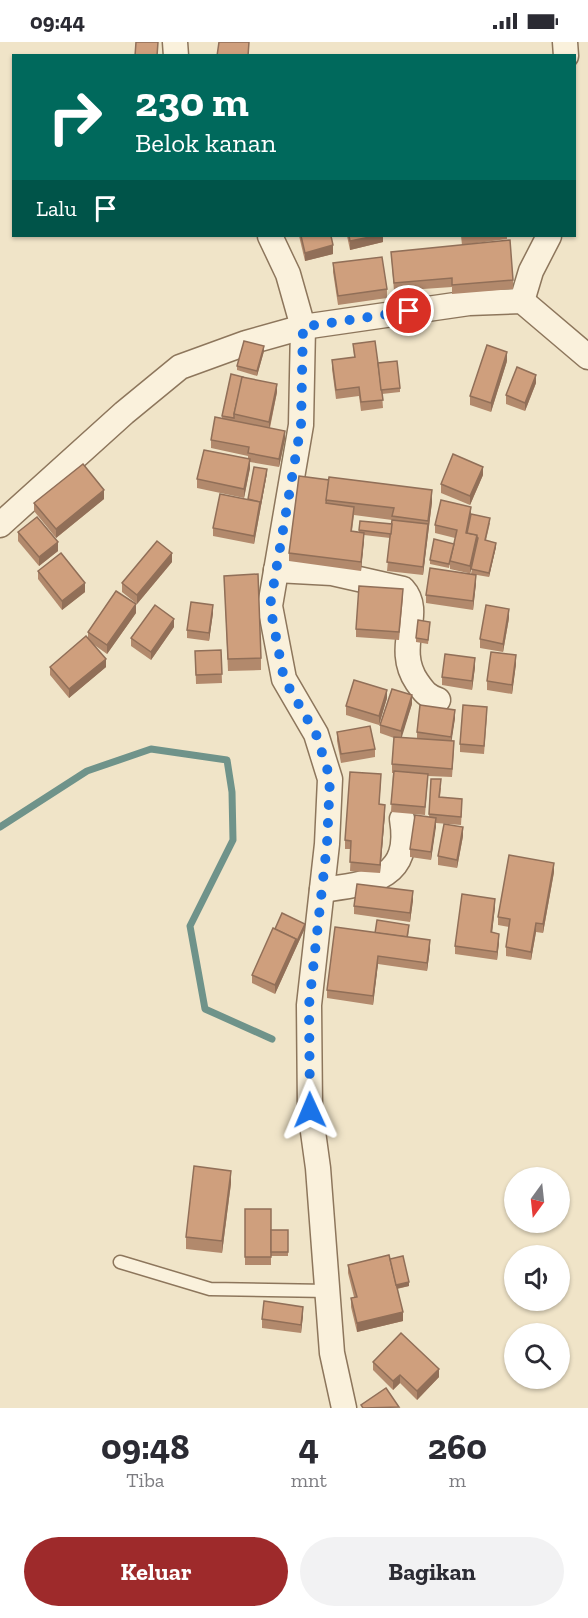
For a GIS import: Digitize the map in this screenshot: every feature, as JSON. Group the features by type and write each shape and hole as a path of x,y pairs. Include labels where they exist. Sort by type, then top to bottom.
{"street":[{"path":"270,237 288,274 303,327 301,425 270,606 284,679 316,734 330,778 322,890 309,1005 310,1110 318,1168 332,1353 344,1408"},
{"path":"522,301 531,271 548,237"},
{"path":"0,525 123,413 180,367 246,343 303,327 469,303 522,301 588,357"},
{"path":"276,570 332,573 403,589 410,596 411,608 406,652 409,671 427,696 438,700"},
{"path":"322,890 386,876 404,849 406,840 402,819"}],"lane":[{"path":"120,1262 210,1289 328,1291"}],"building":[{"path":"136,42 158,42 157,54 135,54"},
{"path":"219,42 249,42 248,54 217,54"},
{"path":"301,237 331,237 333,245 305,253"},
{"path":"349,237 370,237 350,241"},
{"path":"510,240 513,280 452,285 452,278 394,283 391,252"},
{"path":"382,257 387,289 338,296 333,263"},
{"path":"244,341 264,346 257,371 237,366"},
{"path":"375,341 383,400 361,402 359,387 336,390 332,360 355,357 353,344"},
{"path":"487,345 507,352 491,403 470,396"},
{"path":"397,361 400,388 381,390 378,363"},
{"path":"517,367 536,375 525,403 506,395"},
{"path":"231,374 243,377 234,418 222,416"},
{"path":"242,377 277,384 269,422 234,414"},
{"path":"215,417 285,431 279,459 248,453 249,447 211,440"},
{"path":"204,450 250,459 244,489 197,479"},
{"path":"453,454 483,467 470,496 441,484"},
{"path":"83,464 104,490 56,529 34,503"},
{"path":"254,467 267,469 260,506 260,502 248,499"},
{"path":"299,476 329,480 326,503 354,507 351,531 364,533 361,562 289,553"},
{"path":"329,477 432,490 428,521 392,516 394,508 326,500"},
{"path":"220,494 260,502 254,536 213,528"},
{"path":"441,500 471,507 466,533 477,535 470,566 450,561 457,530 435,525"},
{"path":"471,514 490,518 485,540 496,543 489,573 471,569 478,538 477,535 467,533"},
{"path":"37,517 58,542 39,557 18,532"},
{"path":"392,520 428,524 423,567 387,562"},
{"path":"360,521 392,524 391,534 359,530"},
{"path":"434,539 454,544 449,564 430,560"},
{"path":"157,541 172,553 137,595 122,583"},
{"path":"61,553 85,583 62,601 38,571"},
{"path":"430,568 476,575 473,601 426,595"},
{"path":"258,574 261,658 228,659 224,576"},
{"path":"359,586 403,589 399,632 356,629"},
{"path":"116,591 136,604 107,645 88,632"},
{"path":"191,602 213,605 209,633 187,630"},
{"path":"155,605 174,619 151,652 131,638"},
{"path":"486,605 509,609 503,644 480,639"},
{"path":"418,620 430,622 428,640 416,638"},
{"path":"86,636 106,659 69,689 50,667"},
{"path":"221,650 222,674 196,675 195,651"},
{"path":"491,652 516,655 512,685 487,681"},
{"path":"445,654 475,658 472,681 442,677"},
{"path":"354,680 387,690 379,716 346,706"},
{"path":"392,689 412,695 401,731 380,725"},
{"path":"420,705 455,710 451,737 417,732"},
{"path":"463,705 487,707 484,746 460,744"},
{"path":"370,726 375,749 341,754 337,732"},
{"path":"394,737 454,741 452,769 392,764"},
{"path":"394,771 428,774 425,807 391,804"},
{"path":"350,772 381,774 379,804 385,805 380,865 350,862 351,841 345,840"},
{"path":"431,779 441,779 439,797 462,799 461,817 429,814"},
{"path":"415,815 436,818 431,852 410,849"},
{"path":"444,824 463,827 457,860 438,856"},
{"path":"509,855 554,863 543,924 536,923 531,952 506,947 510,919 498,917"},
{"path":"357,884 413,891 410,913 354,906"},
{"path":"462,894 495,899 491,932 499,934 497,952 455,946"},
{"path":"282,913 305,924 296,943 296,939 275,929"},
{"path":"377,920 409,925 407,937 375,933"},
{"path":"335,927 430,940 427,963 378,956 373,996 327,990"},
{"path":"273,928 296,939 275,985 252,975"},
{"path":"194,1166 231,1171 222,1241 186,1237"},
{"path":"245,1209 271,1209 271,1257 245,1257"},
{"path":"271,1230 288,1230 288,1252 271,1252"},
{"path":"389,1255 403,1312 357,1323 351,1298 357,1297 348,1265"},
{"path":"403,1256 409,1282 396,1285 390,1259"},
{"path":"264,1301 303,1307 301,1325 262,1319"},
{"path":"401,1333 439,1369 417,1391 400,1375 393,1381 373,1362"},
{"path":"386,1388 399,1407 363,1408 361,1405"}],"waterway":[{"path":"0,827 87,771 151,749 227,760 232,792 233,840 190,926 205,1009 272,1039"}],"route":[{"path":"310,1110 309,1005 327,844 330,778 316,734 284,679 270,606 301,425 303,327 409,311"}]}
